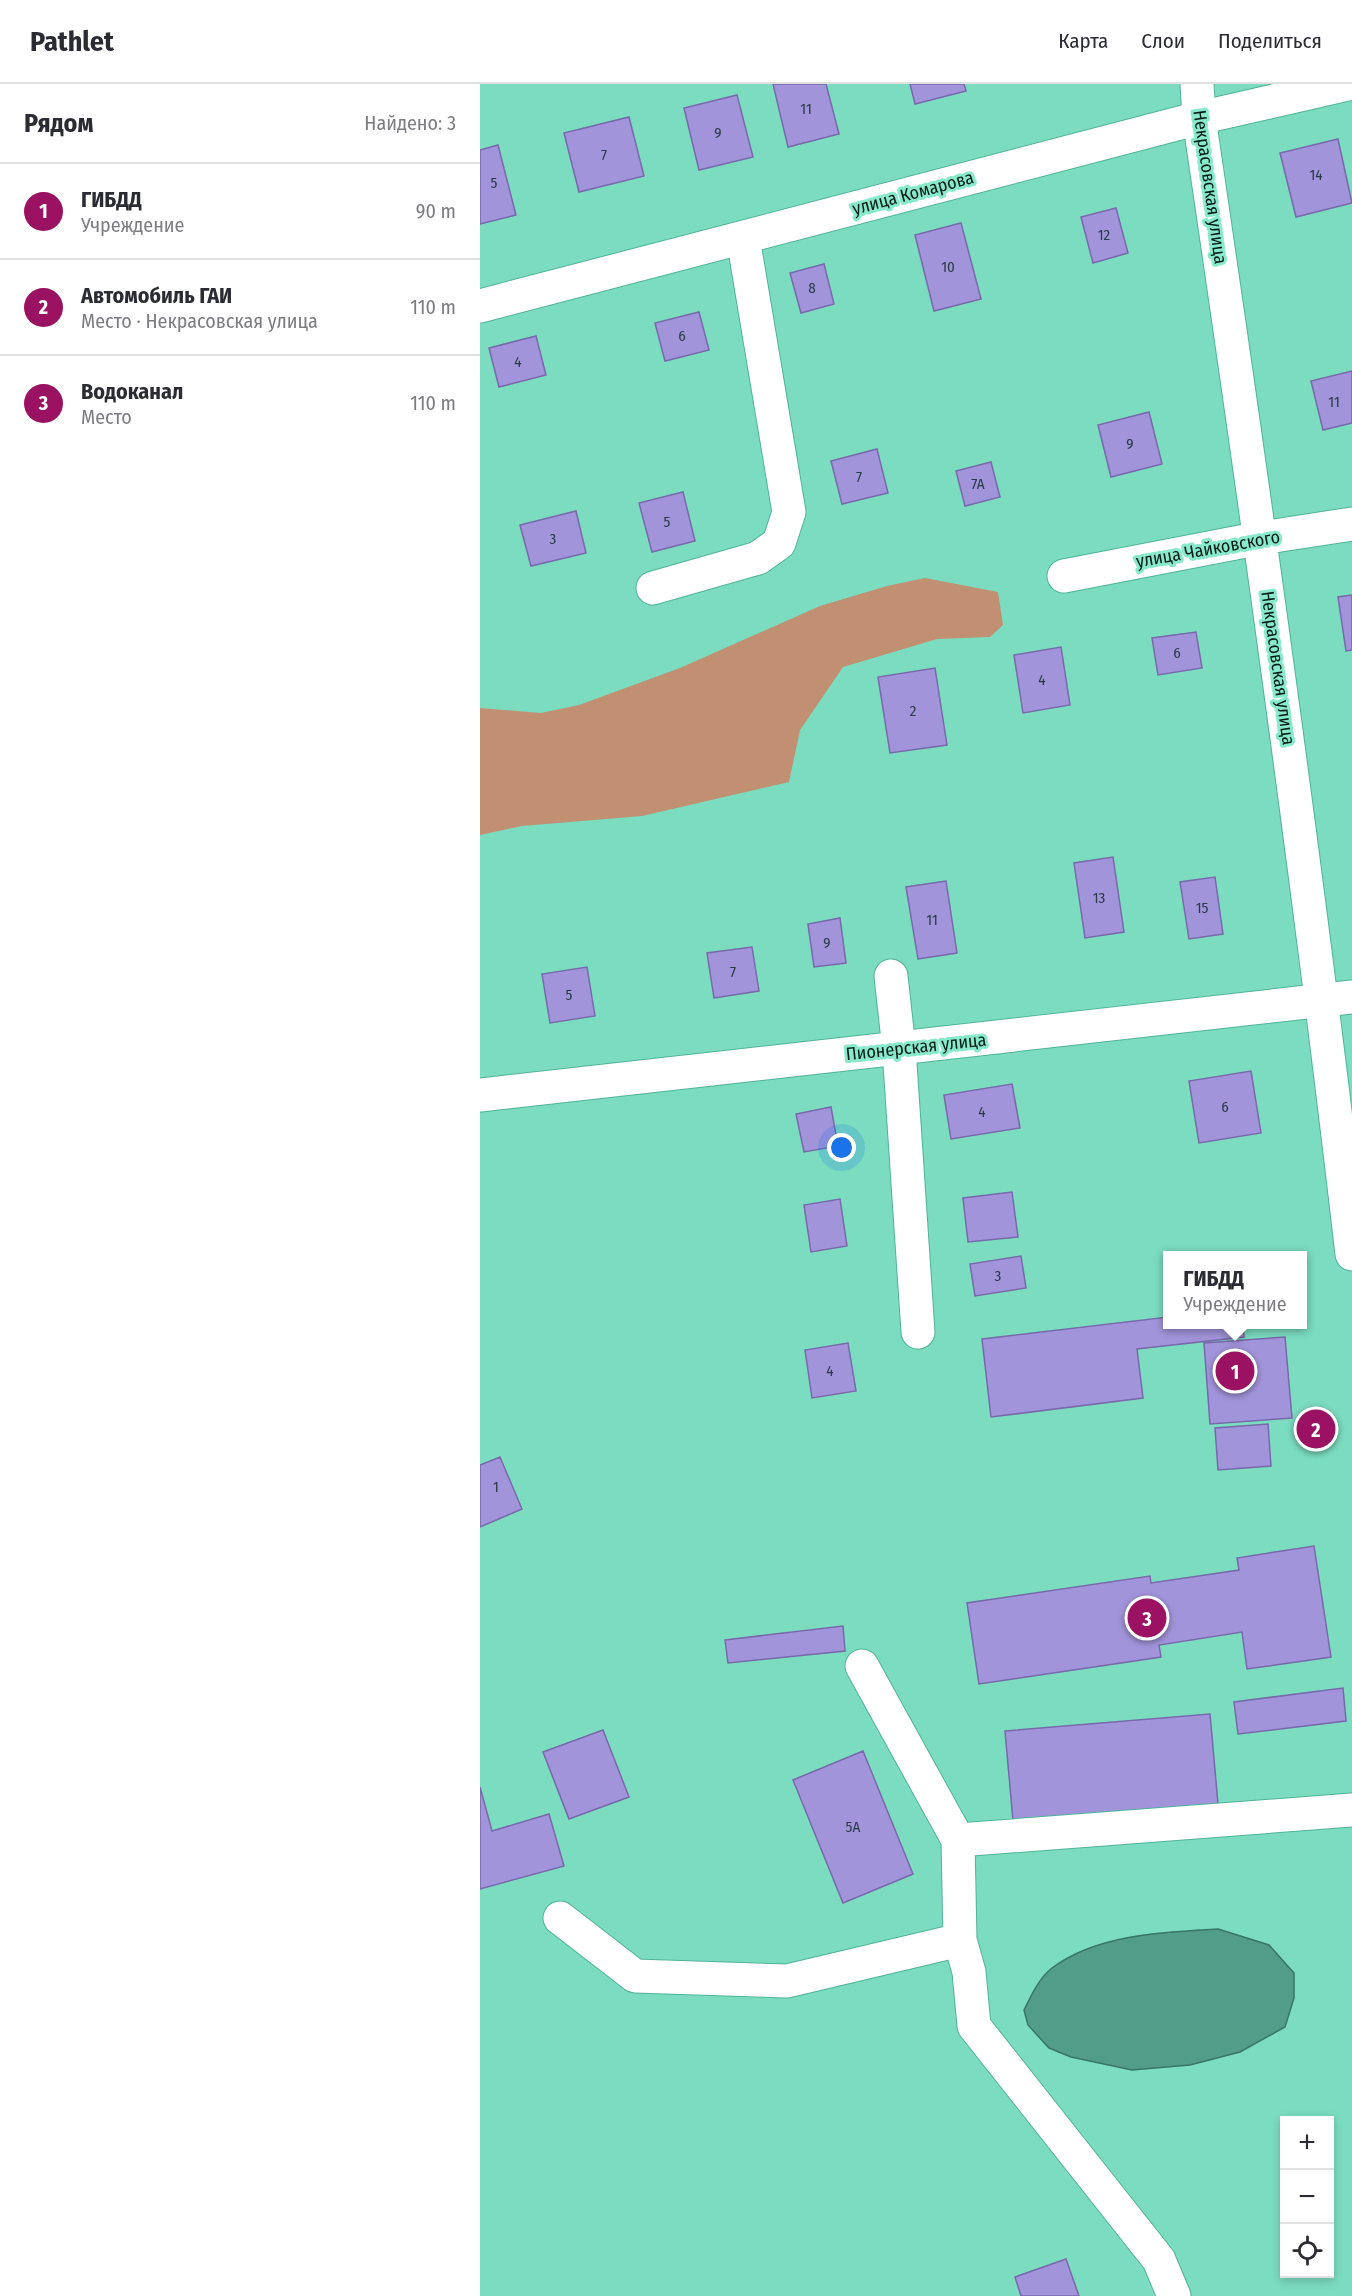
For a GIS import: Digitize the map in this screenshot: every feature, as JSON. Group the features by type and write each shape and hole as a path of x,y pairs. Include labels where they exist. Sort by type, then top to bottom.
{"street":[{"name":"Некрасовская улица","path":"1197,84 1199,118 1261,538 1337,999 1352,1254"},
{"name":"улица Комарова","path":"480,306 1199,118 1348,84"},
{"path":"653,588 758,558 779,543 789,512 743,238"},
{"name":"улица Чайковского","path":"1064,576 1261,538 1352,524"},
{"path":"891,976 899,1049 918,1332"},
{"name":"Пионерская улица","path":"480,1095 1337,999"},
{"path":"862,1666 958,1840 960,1940 969,1972 974,2026 1159,2260 1174,2296"},
{"path":"958,1840 1352,1810"},
{"path":"560,1918 634,1976 787,1981 960,1940"}],"shaded area":[{"path":"925,578 998,592 1003,625 990,637 937,639 843,667 800,730 789,782 642,816 522,826 480,835 480,708 541,713 579,705 680,668 820,606 887,586"}],"water":[{"path":"1218,1929 1269,1945 1294,1973 1294,1998 1285,2027 1240,2052 1190,2065 1132,2070 1071,2057 1049,2048 1028,2025 1024,2010 1036,1988 1047,1972 1070,1957 1089,1948 1132,1937"}],"building":[{"path":"773,84 826,84 839,134 788,147"},
{"path":"910,84 964,84 966,91 915,104"},
{"path":"737,95 753,157 699,170 684,108"},
{"path":"629,117 644,176 579,192 564,133"},
{"path":"1338,139 1352,203 1296,217 1280,153"},
{"path":"498,145 516,215 480,224 480,150"},
{"path":"1116,208 1128,253 1093,263 1081,217"},
{"path":"961,223 981,299 934,311 915,235"},
{"path":"824,264 834,304 801,313 790,273"},
{"path":"699,312 709,350 665,361 655,323"},
{"path":"536,336 546,375 499,387 489,348"},
{"path":"1352,371 1352,423 1323,430 1311,381"},
{"path":"1149,412 1162,464 1111,477 1098,425"},
{"path":"877,449 888,493 842,504 831,461"},
{"path":"991,462 1000,497 965,506 956,471"},
{"path":"683,492 695,541 652,552 639,503"},
{"path":"576,511 586,553 531,566 520,525"},
{"path":"1352,595 1352,650 1346,651 1338,597"},
{"path":"1196,632 1202,668 1158,675 1152,638"},
{"path":"1061,647 1070,705 1023,713 1014,655"},
{"path":"935,668 947,745 890,753 878,677"},
{"path":"1113,857 1124,932 1085,938 1074,863"},
{"path":"1215,877 1223,934 1189,939 1180,882"},
{"path":"946,881 957,953 918,959 906,887"},
{"path":"840,918 846,963 814,967 808,924"},
{"path":"752,947 759,991 714,998 707,953"},
{"path":"587,967 595,1016 550,1023 542,974"},
{"path":"1251,1071 1261,1133 1199,1143 1189,1081"},
{"path":"1012,1084 1020,1128 951,1139 944,1095"},
{"path":"831,1107 838,1146 804,1152 796,1114"},
{"path":"1012,1192 1018,1237 968,1242 963,1198"},
{"path":"840,1199 847,1246 811,1252 804,1205"},
{"path":"1021,1256 1026,1288 975,1296 970,1264"},
{"path":"1163,1318 1163,1329 1243,1329 1244,1337 1137,1349 1143,1398 991,1417 982,1339"},
{"path":"1285,1337 1292,1418 1210,1424 1204,1343"},
{"path":"848,1343 856,1391 812,1398 805,1350"},
{"path":"1268,1424 1271,1466 1218,1470 1215,1428"},
{"path":"500,1457 522,1509 480,1527 480,1465"},
{"path":"1314,1546 1331,1657 1247,1669 1242,1632 1159,1645 1161,1657 979,1684 967,1603 1150,1576 1151,1583 1239,1570 1237,1558"},
{"path":"843,1626 845,1651 728,1663 725,1640"},
{"path":"1343,1688 1346,1721 1238,1734 1234,1702"},
{"path":"1210,1714 1218,1804 1013,1821 1005,1731"},
{"path":"603,1730 629,1797 569,1819 543,1752"},
{"path":"863,1751 913,1874 843,1903 793,1780"},
{"path":"480,1787 492,1831 549,1814 564,1866 480,1889"},
{"path":"1066,2259 1079,2296 1021,2296 1015,2277"}],"place":[{"name":"ГИБДД","path":"1235,1371"},
{"name":"Автомобиль ГАИ","path":"1316,1429"},
{"name":"Водоканал","path":"1147,1618"}]}
